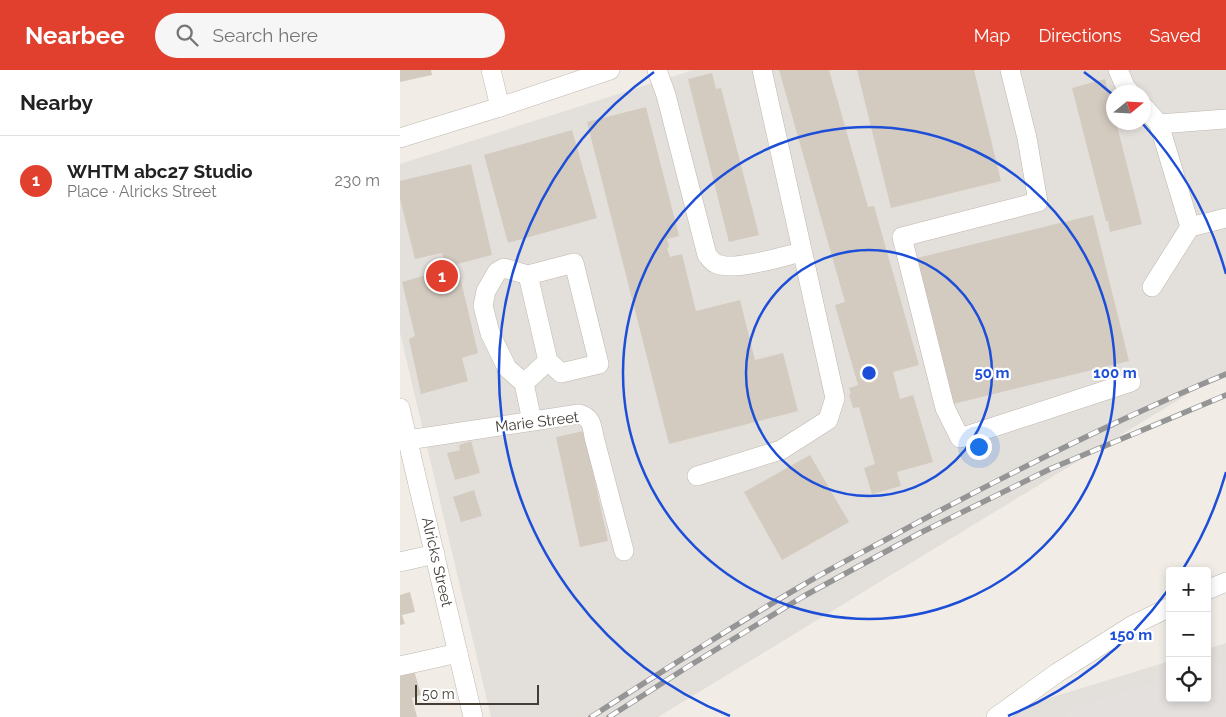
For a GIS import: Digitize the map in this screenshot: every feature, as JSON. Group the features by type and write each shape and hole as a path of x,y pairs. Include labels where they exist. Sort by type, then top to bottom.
{"street":[{"path":"491,70 500,107"},
{"path":"400,138 610,70"},
{"path":"657,70 666,95 707,255 715,263 729,267 742,266 802,252"},
{"path":"697,476 781,450 828,420 835,398 762,70"},
{"path":"1010,70 1027,138 1038,202 902,237 945,408 960,438 1131,382"},
{"path":"1118,70 1125,85"},
{"path":"1151,115 1159,124 1190,228"},
{"path":"1159,124 1226,120"},
{"path":"1152,287 1190,228 1226,218"},
{"path":"528,275 548,361 561,373 599,364 574,263 528,275 504,268 497,272 486,291 483,306 490,333 507,368 524,383 532,421"},
{"path":"524,383 548,361"},
{"name":"Alricks Street","path":"400,408 406,452 435,554 473,717"},
{"name":"Marie Street","path":"406,452 532,421 579,414 586,416 591,422 624,551"},
{"path":"400,562 435,554"},
{"path":"1211,588 1226,582"},
{"path":"996,717 1057,673 1133,625 1166,610"},
{"path":"400,666 458,653"}],"shaded area":[{"path":"693,70 1226,70 1226,371 658,717 491,717 400,333 400,164"},
{"path":"1226,643 1226,717 987,717 1166,662 1166,702 1211,702 1211,648"},
{"path":"1226,662 1226,717 1068,717 1066,709 1166,679 1166,702 1211,702 1211,666"}],"building":[{"path":"400,70 431,70 432,75 400,82"},
{"path":"779,70 829,70 868,207 874,206 919,365 893,372 900,399 913,395 933,462 897,472 901,486 872,494 864,468 875,464 859,407 853,408 849,395 851,394 849,388 858,385 835,305 845,302"},
{"path":"857,70 974,70 1001,181 891,208"},
{"path":"712,73 716,89 721,88 759,235 729,242 688,79"},
{"path":"1105,79 1107,85 1106,130 1118,130 1142,224 1110,232 1072,88"},
{"path":"646,107 679,236 667,239 669,247 667,248 670,257 682,254 696,311 740,300 755,360 783,353 798,411 669,444 587,122"},
{"path":"572,130 597,218 508,243 484,155"},
{"path":"471,164 492,255 457,264 478,353 462,358 468,381 421,394 409,339 415,336 402,282 447,269 442,253 415,259 400,199 400,181"},
{"path":"1093,215 1129,361 953,404 917,258"},
{"path":"584,431 608,541 580,547 556,437"},
{"path":"471,441 480,473 455,480 447,453 460,450 459,445"},
{"path":"810,455 849,522 782,560 744,492"},
{"path":"474,490 482,516 461,522 453,497"},
{"path":"410,592 415,612 402,615 405,624 400,625 400,595"},
{"path":"414,670 421,695 412,698 417,717 400,717 400,674"}],"railway":[{"path":"591,717 723,633 835,567 972,494 1056,452 1140,411 1226,374"},
{"path":"609,717 804,596 920,533 1050,469 1226,395"}],"place":[{"name":"WHTM abc27 Studio","path":"442,276"}]}
